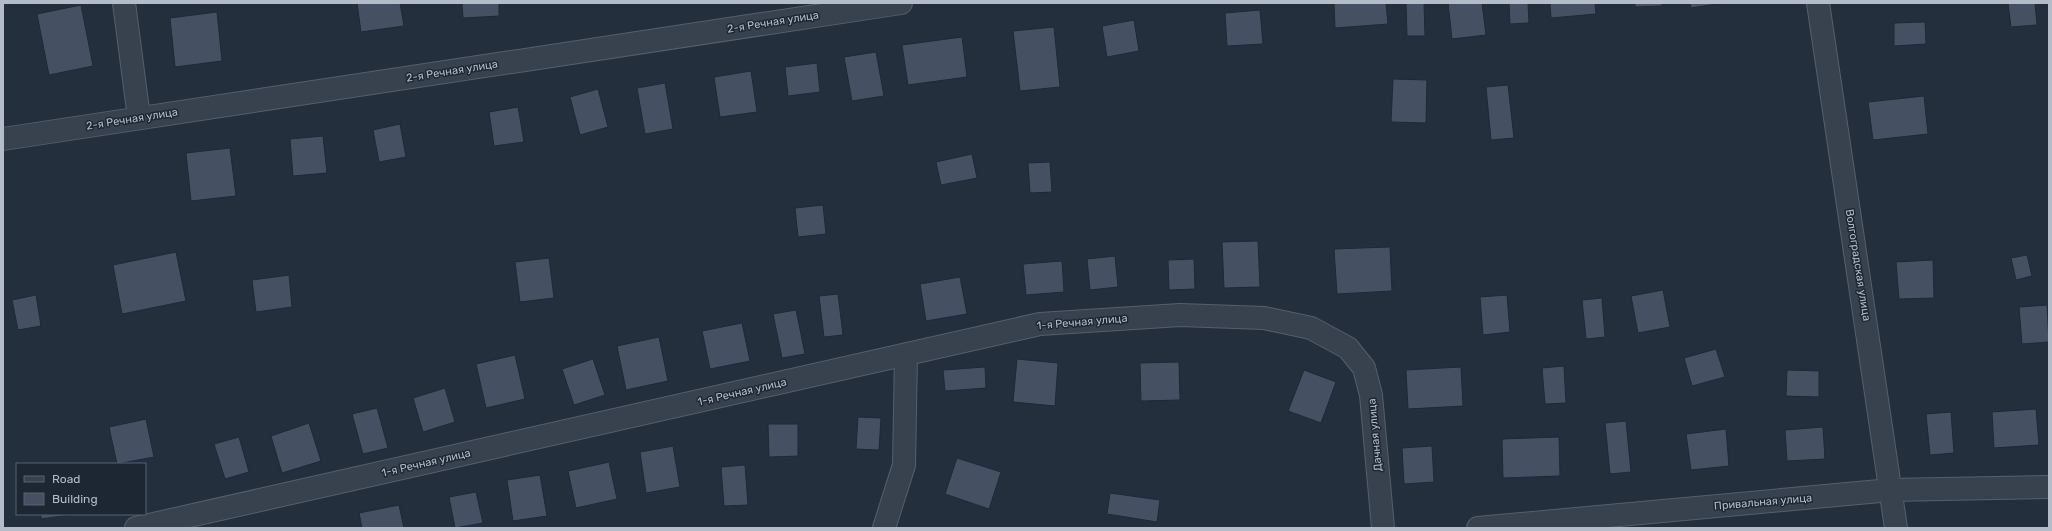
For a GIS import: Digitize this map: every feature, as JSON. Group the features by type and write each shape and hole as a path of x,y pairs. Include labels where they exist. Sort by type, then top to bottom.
{"street":[{"path":"124,3 139,118"},
{"name":"2-я Речная улица","path":"3,139 901,3"},
{"name":"Волгоградская улица","path":"1818,3 1896,528"},
{"name":"1-я Речная улица","path":"136,528 1040,324 1180,315 1264,318 1312,328 1348,348"},
{"name":"Дачная улица","path":"1348,348 1364,368 1371,395 1383,528"},
{"path":"884,528 904,465 906,355"},
{"name":"Привальная улица","path":"1478,528 1891,490 2049,487"}],"building":[{"path":"357,3 400,3 404,26 361,32"},
{"path":"462,3 499,3 499,16 463,18"},
{"path":"1334,3 1386,3 1388,24 1335,28"},
{"path":"1406,3 1424,3 1425,36 1407,36"},
{"path":"1448,3 1482,3 1486,35 1452,39"},
{"path":"1509,3 1528,3 1529,23 1510,24"},
{"path":"1550,3 1595,3 1596,14 1551,18"},
{"path":"1635,3 1662,3 1662,6 1635,7"},
{"path":"1690,3 1723,3 1691,8"},
{"path":"2008,3 2035,3 2037,25 2011,27"},
{"path":"81,5 93,66 49,75 37,14"},
{"path":"1260,10 1263,44 1227,46 1225,13"},
{"path":"217,12 222,61 175,67 170,18"},
{"path":"1134,20 1139,51 1107,57 1102,26"},
{"path":"1925,22 1926,44 1894,46 1894,23"},
{"path":"1054,27 1060,87 1020,91 1013,31"},
{"path":"962,37 967,77 908,85 902,45"},
{"path":"876,52 884,96 852,101 844,57"},
{"path":"817,63 820,92 788,96 785,67"},
{"path":"751,71 757,112 720,117 714,77"},
{"path":"1393,79 1427,80 1426,123 1391,122"},
{"path":"665,83 673,129 645,134 637,88"},
{"path":"1508,85 1514,138 1491,140 1486,87"},
{"path":"598,89 608,127 580,135 570,97"},
{"path":"1924,96 1928,134 1873,140 1868,102"},
{"path":"518,107 524,142 494,146 489,112"},
{"path":"400,124 406,157 379,162 373,130"},
{"path":"323,136 327,173 293,176 290,139"},
{"path":"230,148 236,196 191,201 186,153"},
{"path":"972,154 977,178 941,185 936,162"},
{"path":"1050,162 1052,192 1030,193 1028,163"},
{"path":"823,205 826,234 798,237 795,208"},
{"path":"1258,241 1260,287 1224,288 1222,242"},
{"path":"1390,247 1392,291 1337,294 1334,249"},
{"path":"176,252 186,301 122,314 113,265"},
{"path":"2027,255 2032,276 2016,280 2011,258"},
{"path":"1115,256 1118,287 1090,290 1087,259"},
{"path":"549,258 554,298 520,302 515,262"},
{"path":"1194,259 1195,289 1169,290 1168,260"},
{"path":"1933,260 1934,298 1899,299 1896,262"},
{"path":"1062,261 1064,292 1026,295 1023,264"},
{"path":"289,275 292,307 256,312 252,280"},
{"path":"960,277 967,314 926,321 920,284"},
{"path":"1663,290 1670,327 1638,333 1631,296"},
{"path":"838,294 843,335 824,337 819,296"},
{"path":"36,295 41,326 18,330 12,300"},
{"path":"1507,295 1510,332 1483,335 1480,297"},
{"path":"1602,298 1605,337 1586,339 1582,300"},
{"path":"2047,305 2049,342 2022,344 2019,307"},
{"path":"796,310 805,354 782,358 773,314"},
{"path":"742,323 750,361 710,369 702,331"},
{"path":"659,337 668,381 626,390 617,346"},
{"path":"1716,349 1725,377 1692,386 1684,358"},
{"path":"515,355 525,399 486,408 476,364"},
{"path":"593,359 605,395 574,405 562,369"},
{"path":"1017,359 1058,363 1055,406 1013,402"},
{"path":"1179,362 1180,400 1141,401 1140,363"},
{"path":"1564,366 1566,403 1545,404 1542,368"},
{"path":"985,367 986,388 945,391 943,370"},
{"path":"1461,367 1463,406 1408,409 1406,370"},
{"path":"1304,370 1336,382 1321,423 1288,411"},
{"path":"1787,370 1819,371 1819,397 1786,396"},
{"path":"445,388 455,422 423,432 413,398"},
{"path":"377,408 388,448 363,454 352,414"},
{"path":"2036,409 2039,445 1994,448 1992,412"},
{"path":"1951,412 1954,453 1930,455 1926,414"},
{"path":"858,417 881,418 879,450 856,449"},
{"path":"146,419 154,457 117,463 109,427"},
{"path":"1626,421 1631,472 1610,474 1605,423"},
{"path":"309,423 321,461 282,473 271,436"},
{"path":"768,424 798,424 798,456 769,457"},
{"path":"1823,427 1825,459 1787,461 1785,430"},
{"path":"1726,429 1729,466 1691,470 1686,434"},
{"path":"239,437 249,472 225,479 214,444"},
{"path":"1559,437 1560,476 1503,478 1502,439"},
{"path":"673,446 680,487 646,493 640,452"},
{"path":"1432,446 1434,482 1404,484 1402,448"},
{"path":"957,458 1001,472 989,509 945,494"},
{"path":"609,462 617,499 576,508 568,471"},
{"path":"745,465 748,505 724,506 721,467"},
{"path":"540,475 547,516 513,521 507,480"},
{"path":"476,492 483,523 455,528 449,497"},
{"path":"1110,493 1160,500 1157,522 1107,514"},
{"path":"399,505 404,528 362,528 359,513"},
{"path":"41,515 69,515 41,519"}]}
